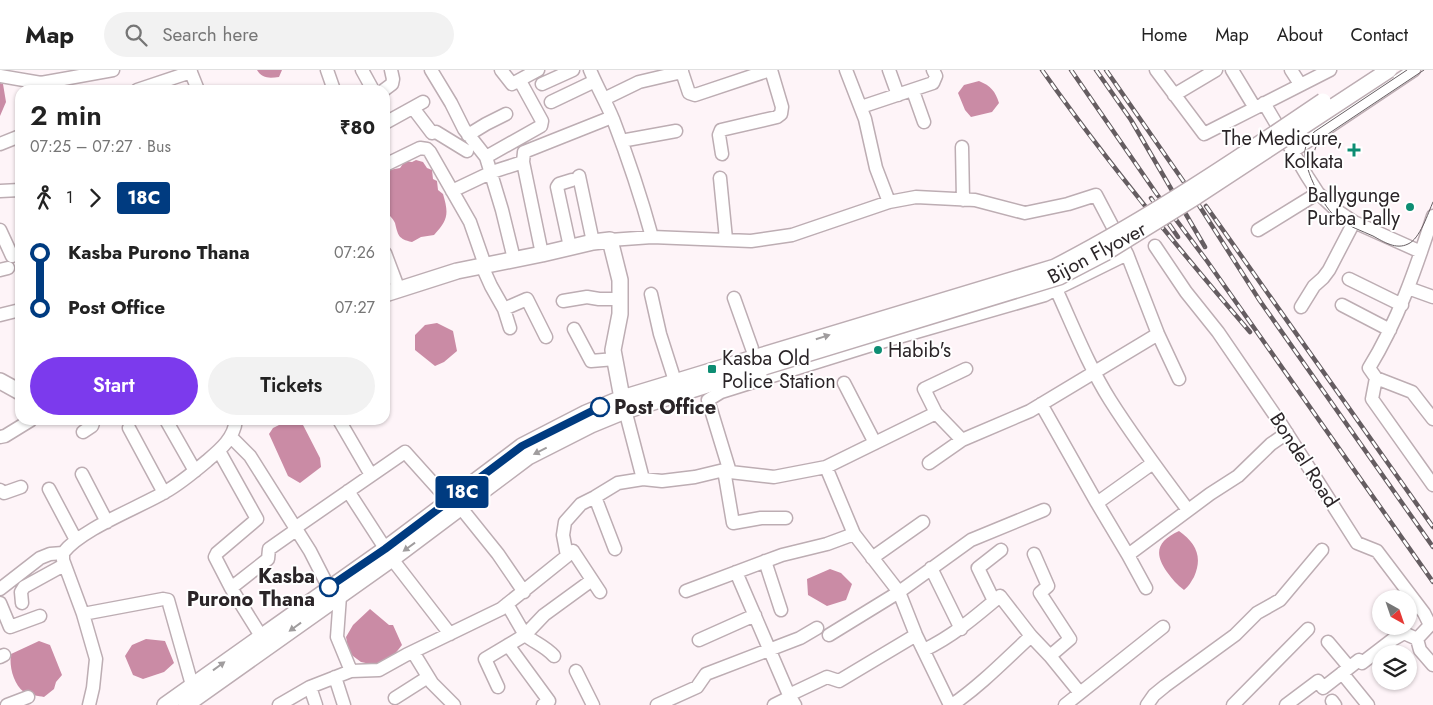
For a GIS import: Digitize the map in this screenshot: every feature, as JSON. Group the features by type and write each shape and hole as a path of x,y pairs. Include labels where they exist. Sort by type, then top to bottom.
{"main road":[{"name":"Bijon Flyover","path":"623,404 743,373 760,360 1055,267 1100,244 1192,188 1370,70"},
{"name":"Bijon Flyover","path":"760,360 1059,277 1105,253 1197,196 1390,70"},
{"path":"392,292 457,271 610,240 620,280 620,314 613,350 623,404"},
{"path":"186,705 455,505 522,446 586,413 623,404 675,381 760,360"},
{"path":"0,381 15,389"},
{"path":"165,705 261,636 334,594"}],"street":[{"path":"60,85 113,70"},
{"path":"327,70 332,85"},
{"path":"362,70 370,85"},
{"path":"390,86 393,79 391,70"},
{"path":"431,70 464,129 486,157 492,172 514,259"},
{"path":"501,70 512,84 538,70"},
{"path":"542,84 573,70"},
{"path":"604,99 643,75 682,71 690,93 695,95 770,70 782,107 781,114 777,117 721,130 719,135 722,154"},
{"path":"846,70 860,107 876,168 889,202"},
{"path":"889,70 898,95"},
{"path":"860,107 914,90 935,81 936,76 933,70"},
{"path":"1156,70 1204,134 1325,71"},
{"path":"1174,95 1216,70"},
{"path":"1232,70 1293,151 1318,193 1336,210 1354,222 1421,252"},
{"path":"1291,70 1300,84"},
{"path":"1293,151 1414,70"},
{"path":"151,85 190,71 196,85"},
{"path":"0,76 49,85"},
{"path":"551,102 592,76 612,117 636,181 652,237"},
{"path":"486,157 542,126 542,121 520,81"},
{"path":"914,90 924,122"},
{"path":"390,120 418,105 432,133 436,132 467,152"},
{"path":"468,135 506,114"},
{"path":"542,254 523,162 524,152 612,117"},
{"path":"621,141 676,131"},
{"path":"0,144 15,138"},
{"path":"962,147 963,200"},
{"path":"390,162 420,148 430,152 472,226 491,286 504,309 510,328"},
{"path":"452,191 492,172 523,162"},
{"path":"570,247 557,188 560,184 575,178 593,242"},
{"path":"720,178 726,239"},
{"path":"0,191 15,190"},
{"path":"1258,230 1318,193"},
{"path":"610,240 652,237 751,241 792,235 889,202 916,197 975,200 1025,213 1068,204 1096,195 1127,254 1158,334 1179,379"},
{"path":"1433,216 1402,305 1372,373 1372,399 1433,484"},
{"path":"1301,307 1314,286 1329,270 1354,222"},
{"path":"0,230 7,264"},
{"name":"Bondel Road","path":"1155,246 1186,292 1218,332 1287,433 1356,544 1377,551 1424,614 1430,625 1417,639"},
{"path":"786,518 761,518 733,524 727,471 708,400 721,392 878,343 1045,295 1127,254"},
{"path":"1349,280 1402,305"},
{"path":"1408,288 1433,297"},
{"path":"1056,289 1094,372 1110,400 1188,510"},
{"path":"650,294 675,381"},
{"path":"563,301 587,297 620,299"},
{"path":"734,298 760,360"},
{"path":"504,309 527,299 546,337"},
{"path":"1342,305 1390,330"},
{"path":"0,315 15,311"},
{"path":"574,329 592,360 615,359"},
{"path":"928,463 962,440 1041,404 1158,334"},
{"path":"962,440 936,413 924,389 966,370"},
{"path":"1372,373 1412,392 1431,412"},
{"path":"844,383 875,443"},
{"path":"623,404 643,479"},
{"path":"1041,404 1146,588"},
{"path":"567,556 563,535 565,522 580,504 618,483 643,479 662,481 727,471 774,477 826,467 936,413"},
{"path":"0,437 23,425"},
{"path":"83,432 92,425"},
{"path":"169,425 195,471"},
{"path":"22,603 21,592 24,587 64,559 76,540 164,493 195,471 219,451 231,437 235,425"},
{"path":"342,425 371,475"},
{"path":"130,428 164,493"},
{"path":"1128,554 1238,476 1272,444 1287,433"},
{"path":"231,437 250,456 334,594 337,637 351,671"},
{"path":"219,451 257,519 215,555 231,588 261,636"},
{"path":"231,588 268,559 269,549 405,452 498,554 524,592"},
{"path":"1097,503 1153,463"},
{"path":"826,467 854,534 899,592 916,635 951,705 983,682 1030,636"},
{"path":"82,474 107,522"},
{"path":"0,490 4,493 21,487"},
{"path":"49,489 76,540"},
{"path":"348,491 388,554 450,634"},
{"path":"595,497 616,550"},
{"path":"829,635 899,592 970,540 1044,510"},
{"path":"872,558 923,522"},
{"path":"686,591 782,554 827,544 854,534"},
{"path":"994,601 978,568 1001,550"},
{"path":"1147,705 1154,695 1235,635 1257,613 1280,600 1322,550"},
{"path":"279,705 310,687 351,671 380,670 501,609 573,551 600,592"},
{"path":"0,589 40,558 50,554 64,559"},
{"path":"1034,554 1048,586 1040,593 1070,639 1050,656"},
{"path":"64,559 96,659 94,688 89,705"},
{"path":"765,561 781,610"},
{"path":"931,568 961,629"},
{"path":"736,572 791,699"},
{"path":"498,688 485,659 525,635 544,615 592,580"},
{"path":"924,650 944,641 961,629 1000,596 1030,636 1050,656 1080,693"},
{"path":"83,614 162,599 168,600 192,685"},
{"path":"0,604 10,627 40,616"},
{"path":"507,604 525,635 546,647 554,656"},
{"path":"699,640 755,615"},
{"path":"1068,704 1163,627"},
{"path":"657,705 698,687 706,674 800,638 818,628"},
{"path":"1239,703 1308,629"},
{"path":"1286,705 1318,681 1323,688 1359,660 1362,663 1404,633 1417,639 1420,650 1433,664"},
{"path":"774,705 791,699 827,677 839,681 916,635"},
{"path":"1328,642 1346,670 1364,704"},
{"path":"508,645 549,702 543,705"},
{"path":"413,652 432,683 452,704"},
{"path":"576,671 593,705"},
{"path":"335,677 344,705"},
{"path":"395,698 428,677"},
{"path":"310,687 316,705"},
{"path":"7,705 28,697"}],"shaded area":[{"path":"257,70 282,70 279,77 269,78 261,75"},
{"path":"979,81 992,89 999,103 992,112 971,117 965,110 958,93 964,85"},
{"path":"0,83 3,84 6,102 0,116"},
{"path":"416,160 423,162 427,168 432,170 433,179 437,181 438,190 443,194 446,216 445,221 434,235 421,237 412,242 401,238 390,216 390,170 400,168 405,161 412,162"},
{"path":"437,323 453,331 457,351 444,362 435,366 415,350 415,335 425,325"},
{"path":"279,425 303,425 320,458 321,467 300,483 288,476 269,434 273,428"},
{"path":"1179,531 1190,540 1198,557 1197,570 1184,590 1167,572 1159,553 1162,543"},
{"path":"830,569 841,573 852,584 846,600 827,606 808,595 807,579"},
{"path":"370,609 389,625 393,625 402,645 394,655 375,665 361,662 349,653 346,637 353,625"},
{"path":"146,639 165,641 174,663 164,672 143,679 133,675 125,656 132,645"},
{"path":"39,641 50,645 62,675 56,682 54,689 44,697 29,694 20,689 13,674 11,663 11,654"}],"tram line":[{"path":"1407,70 1314,132 1306,146 1306,160 1316,189 1333,214 1346,224 1390,244 1404,246 1412,241 1423,225 1433,202"},
{"path":"1313,168 1314,154 1319,140 1424,70"}],"railway":[{"path":"1042,70 1143,203 1250,332"},
{"path":"1071,70 1156,193 1207,261 1433,582"},
{"path":"1096,70 1131,120 1205,247"},
{"path":"1106,70 1186,185 1260,301 1433,547"},
{"path":"1151,198 1178,237"},
{"path":"1206,206 1433,527"}],"bus line":[{"name":"18C","path":"329,587 385,549 522,446 600,407"}],"place":[{"name":"The Medicure, Kolkata","path":"1354,150"},
{"name":"Ballygunge Purba Pally","path":"1410,207"},
{"name":"Habib's","path":"878,350"},
{"name":"Kasba Old Police Station","path":"712,369"},
{"name":"Post Office","path":"600,407"},
{"name":"Kasba Purono Thana","path":"329,587"}]}
